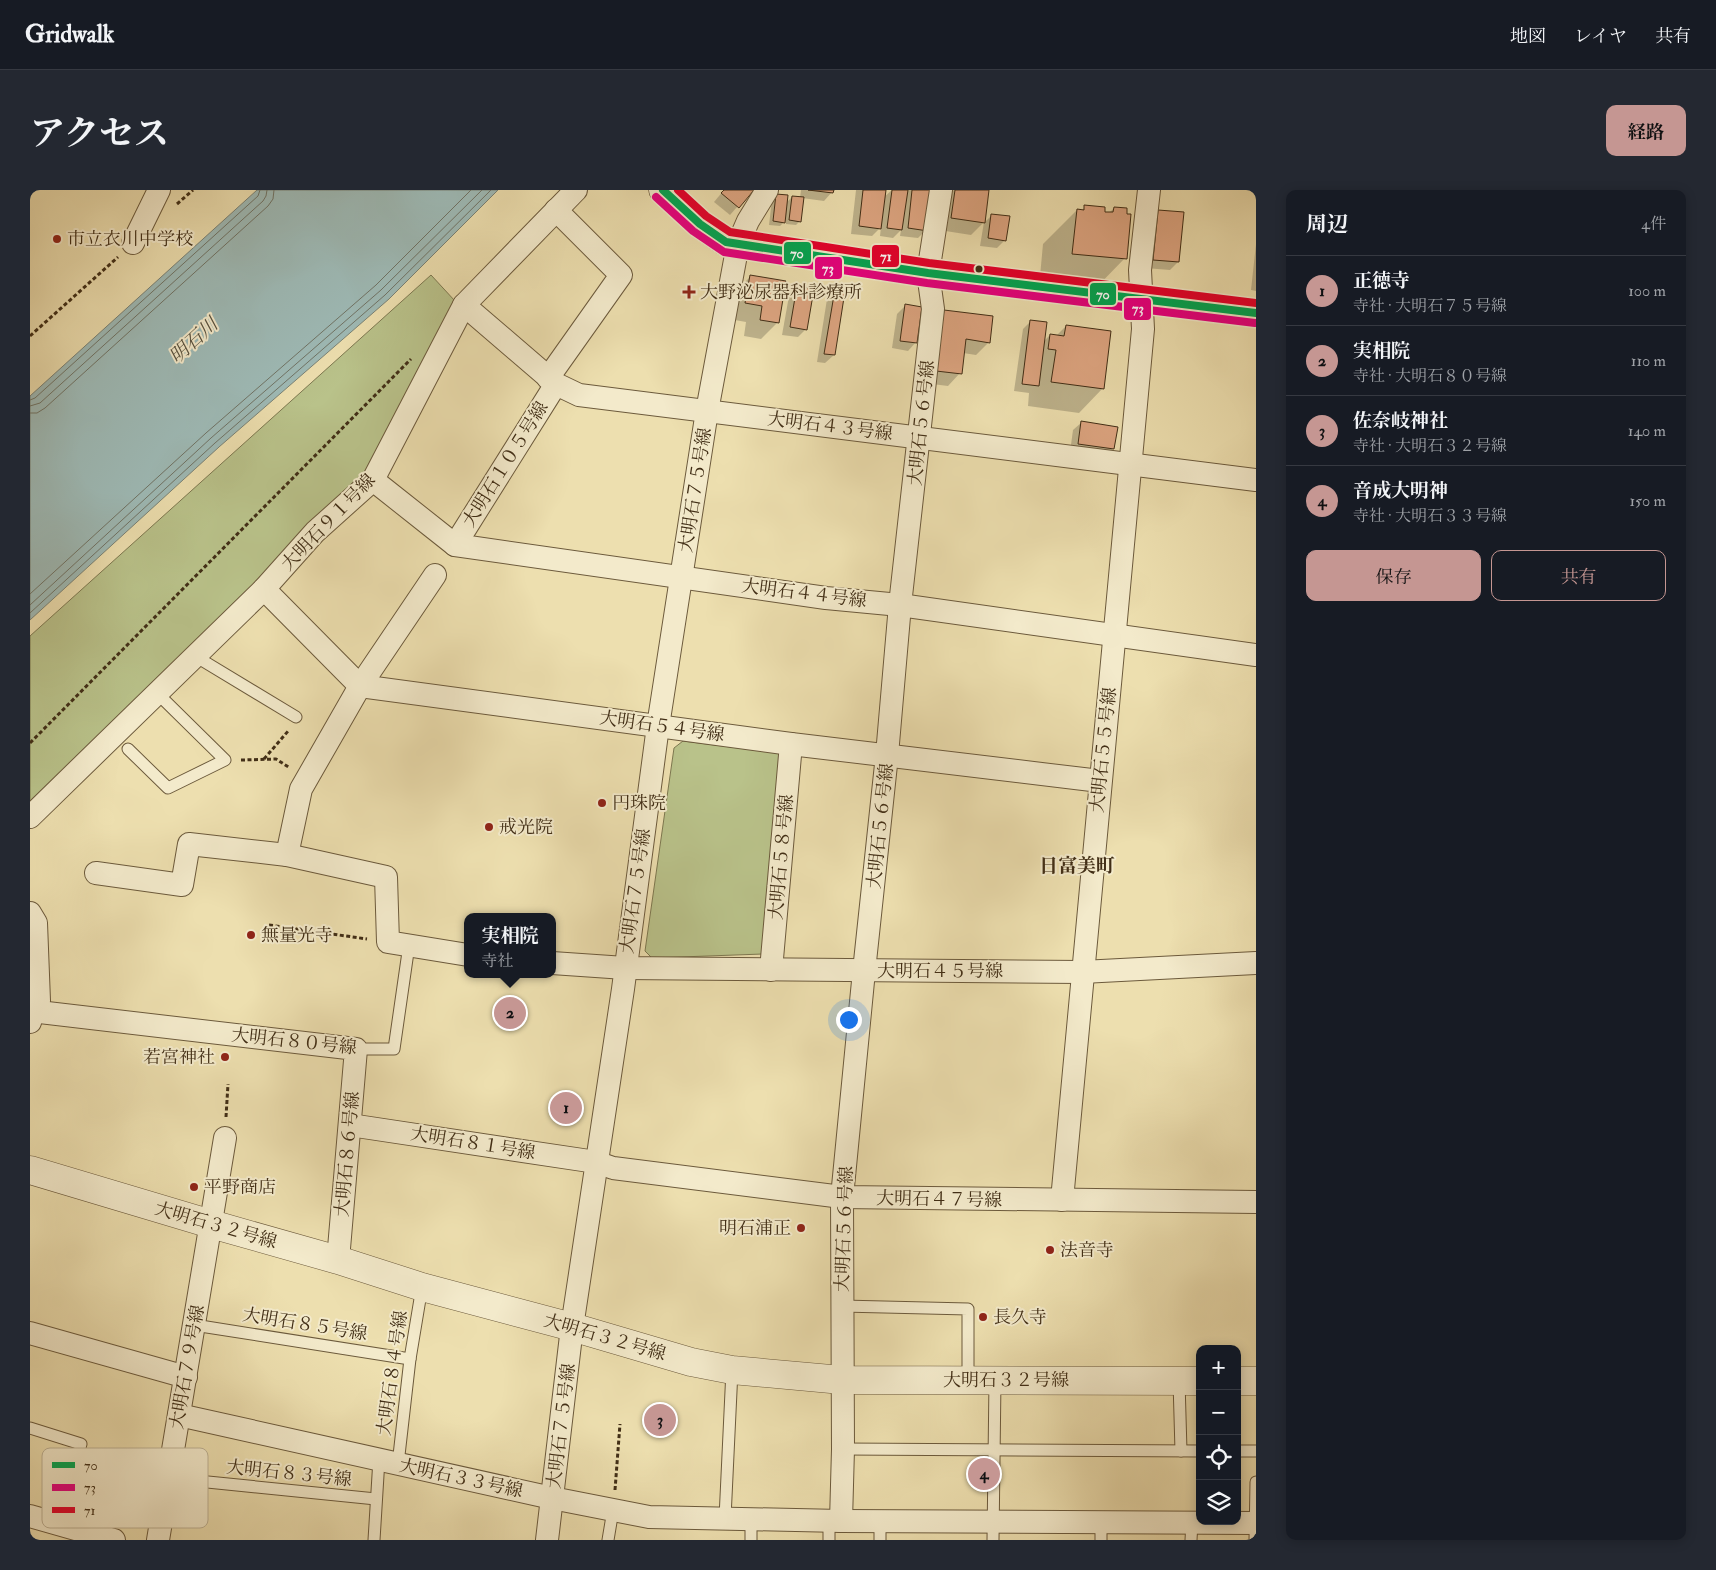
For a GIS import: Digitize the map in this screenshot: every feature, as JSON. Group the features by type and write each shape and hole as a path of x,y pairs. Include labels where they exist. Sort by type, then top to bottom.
{"street":[{"path":"132,243 159,190"},
{"name":"大明石９１号線","path":"30,817 264,589 315,532 373,480 464,305 576,190"},
{"path":"663,190 700,224 726,242 928,273 1256,313"},
{"name":"大明石７５号線","path":"547,1540 572,1327 625,968 658,726 707,412 738,244 748,221 767,190"},
{"name":"大明石５６号線","path":"833,1527 843,1450 842,1197 887,755 900,605 934,309 928,273 941,190"},
{"name":"大明石５５号線","path":"1062,1200 1143,329 1140,270 1149,190"},
{"name":"大明石１０５号線","path":"455,545 552,381 621,275 556,210"},
{"name":"大明石４３号線","path":"464,305 552,381 579,395 1256,480"},
{"path":"373,480 455,545"},
{"name":"大明石４４号線","path":"455,545 826,598 900,605 1256,655"},
{"path":"287,855 301,789 360,686 435,575"},
{"path":"264,589 360,686"},
{"name":"大明石５４号線","path":"360,686 791,744 1100,781"},
{"name":"大明石５８号線","path":"771,970 791,744"},
{"path":"96,873 182,885 188,844 287,855 386,877 398,943 464,954"},
{"path":"30,913 36,923 39,1001 31,1015"},
{"path":"556,963 625,968"},
{"name":"大明石４５号線","path":"625,968 1082,972 1256,963"},
{"name":"大明石８０号線","path":"31,1015 356,1049"},
{"name":"大明石８６号線","path":"338,1260 356,1049"},
{"name":"大明石８１号線","path":"350,1125 596,1162"},
{"name":"大明石７９号線","path":"173,1448 226,1138"},
{"name":"大明石４７号線","path":"596,1162 613,1168 842,1197 1256,1202"},
{"name":"大明石３２号線","path":"30,1170 338,1260 422,1287 572,1327 691,1362 732,1370 842,1380 1189,1381"},
{"path":"30,1333 186,1377"},
{"path":"1241,1381 1256,1381"},
{"name":"大明石３３号線","path":"179,1415 552,1498 649,1517 725,1518 751,1529 833,1527 880,1530 1192,1531 1256,1523"},
{"path":"72,1528 114,1540"}],"lane":[{"path":"195,656 294,722"},
{"path":"128,749 168,788 225,760 157,693"},
{"name":"大明石８０号線","path":"356,1049 394,1049 398,943"},
{"name":"大明石８４号線","path":"374,1540 376,1499 388,1462 410,1359 422,1287"},
{"path":"842,1306 968,1309 968,1380"},
{"name":"大明石８５号線","path":"194,1325 410,1359"},
{"path":"725,1518 732,1370"},
{"path":"993,1531 995,1380"},
{"path":"1181,1451 1189,1381"},
{"path":"30,1428 81,1444 80,1448"},
{"path":"843,1450 1196,1451"},
{"path":"1241,1451 1256,1451"},
{"name":"大明石８３号線","path":"208,1482 376,1499"},
{"path":"1255,1540 1256,1482"},
{"path":"608,1540 613,1510"}],"path":[{"path":"173,208 193,190"},
{"path":"30,336 132,243"},
{"path":"30,742 415,354"},
{"path":"264,760 294,722"},
{"path":"225,760 276,759 307,779"},
{"path":"269,925 398,943"},
{"path":"226,1138 228,1084"},
{"path":"613,1510 620,1424"}],"green space":[{"path":"431,275 455,301 365,477 239,604 30,805 30,636"},
{"path":"683,741 778,753 782,760 763,954 652,958 645,951 674,748"}],"water":[{"name":"明石川","path":"257,190 498,190 389,299 219,447 30,620 30,396"}],"building":[{"path":"724,190 754,190 739,208 721,193"},
{"path":"808,190 834,190 833,193"},
{"path":"863,190 886,190 881,229 859,226"},
{"path":"892,190 908,190 902,230 887,228"},
{"path":"912,190 932,190 928,231 908,228"},
{"path":"955,190 989,190 985,223 951,218"},
{"path":"776,194 788,195 785,223 773,221"},
{"path":"792,196 804,197 801,222 789,220"},
{"path":"1084,205 1105,207 1105,212 1113,212 1114,207 1127,208 1127,214 1131,214 1127,259 1072,254 1077,209 1084,210"},
{"path":"1158,210 1184,212 1179,262 1153,260"},
{"path":"991,214 1010,216 1006,241 988,238"},
{"path":"750,275 786,281 779,323 760,320 762,306 745,303"},
{"path":"797,286 814,289 807,330 790,327"},
{"path":"835,289 845,291 835,355 824,354"},
{"path":"905,304 922,307 917,343 900,341"},
{"path":"944,310 993,316 990,343 966,339 962,374 936,371"},
{"path":"1030,320 1047,322 1039,386 1022,384"},
{"path":"1066,325 1111,331 1104,389 1051,382 1056,350 1048,349 1050,334 1064,336"},
{"path":"1081,421 1118,427 1114,449 1078,444"}],"transit line":[{"name":"70","path":"663,190 700,224 726,242 928,273 1256,313"},
{"name":"71","path":"678,190 706,216 730,232 929,263 1256,303"},
{"name":"73","path":"656,197 693,231 724,252 927,283 1255,323"}],"place":[{"name":"市立衣川中学校","path":"57,239"},
{"name":"大野泌尿器科診療所","path":"689,292"},
{"name":"円珠院","path":"602,803"},
{"name":"戒光院","path":"489,827"},
{"name":"無量光寺","path":"251,935"},
{"name":"実相院","path":"510,1013"},
{"name":"若宮神社","path":"225,1057"},
{"name":"正徳寺","path":"566,1108"},
{"name":"平野商店","path":"194,1187"},
{"name":"明石浦正","path":"801,1228"},
{"name":"法音寺","path":"1050,1250"},
{"name":"長久寺","path":"983,1317"},
{"name":"佐奈岐神社","path":"660,1420"},
{"name":"音成大明神","path":"984,1474"}],"district":[{"name":"日富美町","path":"1077,865"}]}
